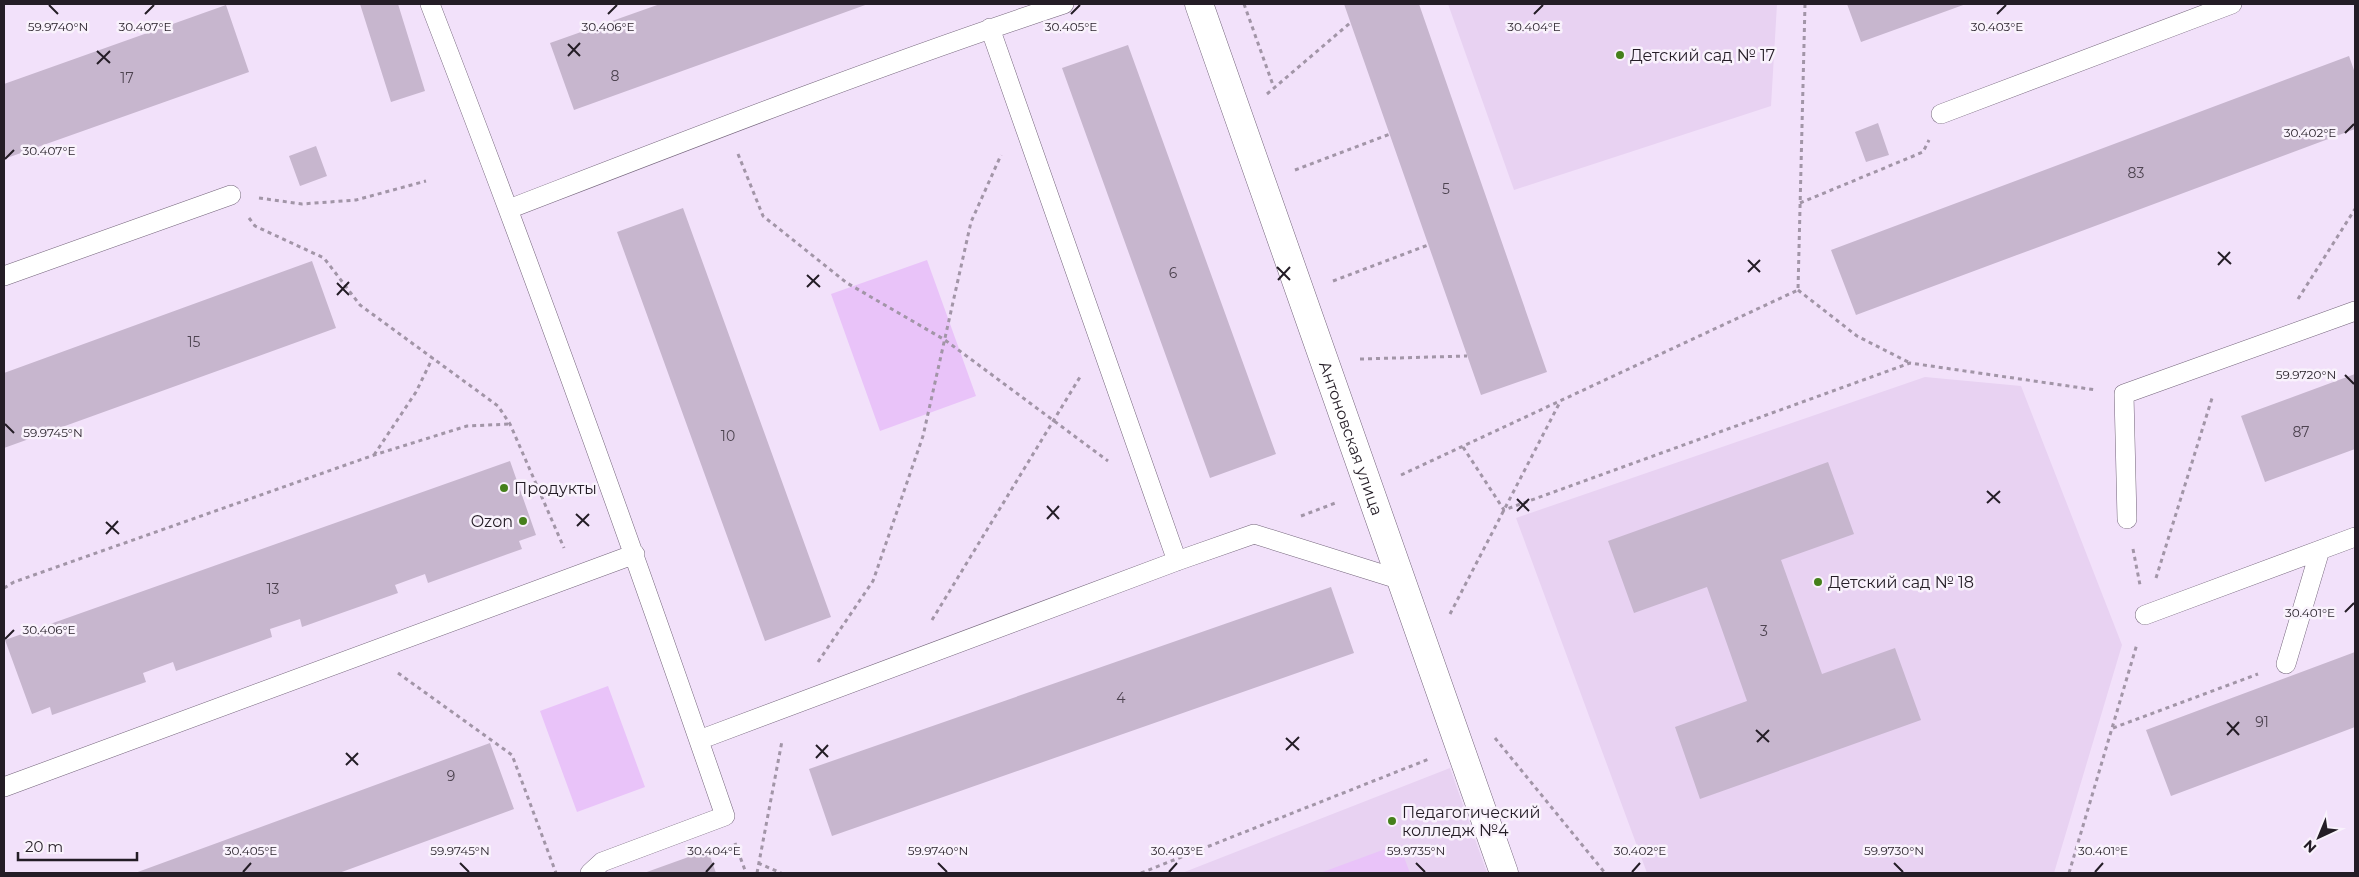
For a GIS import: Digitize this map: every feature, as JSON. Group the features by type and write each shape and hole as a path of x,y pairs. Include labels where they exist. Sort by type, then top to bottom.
{"street":[{"name":"Антоновская улица","path":"1199,4 1504,873"}],"lane":[{"path":"430,4 509,209 635,554 725,816 602,862 590,873"},
{"path":"509,209 726,125 990,28 1064,4"},
{"path":"1941,114 2232,4"},
{"path":"990,28 1177,560"},
{"path":"4,276 231,195"},
{"path":"2127,519 2124,394 2355,311"},
{"path":"699,740 1177,560 1254,534 1401,580"},
{"path":"2145,615 2355,536"},
{"path":"2286,664 2320,550"},
{"path":"4,787 635,554"}],"path":[{"path":"1244,4 1274,88"},
{"path":"1798,290 1804,4"},
{"path":"1239,117 1350,23"},
{"path":"757,873 789,706 873,581 923,436 971,222 1020,113"},
{"path":"1800,203 1923,152 1941,114"},
{"path":"726,125 763,216 847,283 944,340 1154,495"},
{"path":"1262,183 1390,134"},
{"path":"231,195 302,204 356,200 426,181"},
{"path":"231,195 255,226 324,258 360,305 498,406 510,424 576,576"},
{"path":"2271,342 2355,209"},
{"path":"1300,292 1428,245"},
{"path":"1798,290 1857,336 1910,363 2124,394"},
{"path":"1254,534 1370,490 1798,290"},
{"path":"908,661 1101,343"},
{"path":"1324,360 1467,356"},
{"path":"374,455 416,392 432,357"},
{"path":"1504,510 1910,363"},
{"path":"1428,657 1560,400"},
{"path":"4,588 14,582 374,455 466,426 510,424"},
{"path":"1463,446 1504,510"},
{"path":"2127,519 2145,615"},
{"path":"369,653 512,754 556,873"},
{"path":"2113,728 2286,664"},
{"path":"1495,737 1605,873"},
{"path":"1141,873 1460,746"},
{"path":"758,864 781,873"}],"shaded area":[{"name":"Детский сад № 17","path":"1448,4 1777,4 1771,106 1514,190"},
{"path":"927,260 976,396 880,431 831,294"},
{"name":"Детский сад № 18","path":"1925,377 2021,386 2122,645 2054,873 1647,873 1516,518"},
{"path":"608,686 645,787 577,812 540,711"},
{"name":"Педагогический колледж №4","path":"1450,768 1487,873 1182,873"},
{"path":"1399,844 1410,873 1320,873"}],"building":[{"path":"360,4 398,4 425,91 391,102"},
{"path":"660,4 868,4 574,110 550,43"},
{"path":"1344,4 1419,4 1547,372 1481,395"},
{"path":"1847,4 1966,4 1861,42"},
{"path":"226,5 249,72 4,159 4,84"},
{"path":"1128,45 1276,454 1210,478 1062,68"},
{"path":"2349,56 2355,73 2355,129 1856,315 1831,250"},
{"path":"1878,123 1889,155 1866,162 1855,132"},
{"path":"316,146 327,176 300,186 289,156"},
{"path":"683,208 831,617 765,641 617,232"},
{"path":"312,261 336,328 4,448 4,373"},
{"path":"2355,374 2355,449 2265,482 2241,416"},
{"path":"510,461 536,535 519,541 522,549 428,583 425,574 395,585 398,593 302,627 300,619 270,629 272,637 176,671 173,662 143,673 146,682 52,715 50,707 32,714 5,640"},
{"path":"1828,462 1854,534 1781,560 1822,674 1895,648 1921,720 1700,799 1675,727 1747,701 1707,587 1634,613 1608,541"},
{"path":"1331,587 1354,653 832,836 809,769"},
{"path":"2355,652 2355,727 2171,796 2146,730"},
{"path":"490,743 514,809 476,823 339,873 135,873"},
{"path":"708,850 716,873 644,873"}],"place":[{"name":"Детский сад № 17","path":"1620,55"},
{"name":"Продукты","path":"504,488"},
{"name":"Ozon","path":"523,521"},
{"name":"Детский сад № 18","path":"1818,582"},
{"name":"Педагогический колледж №4","path":"1392,821"}]}
